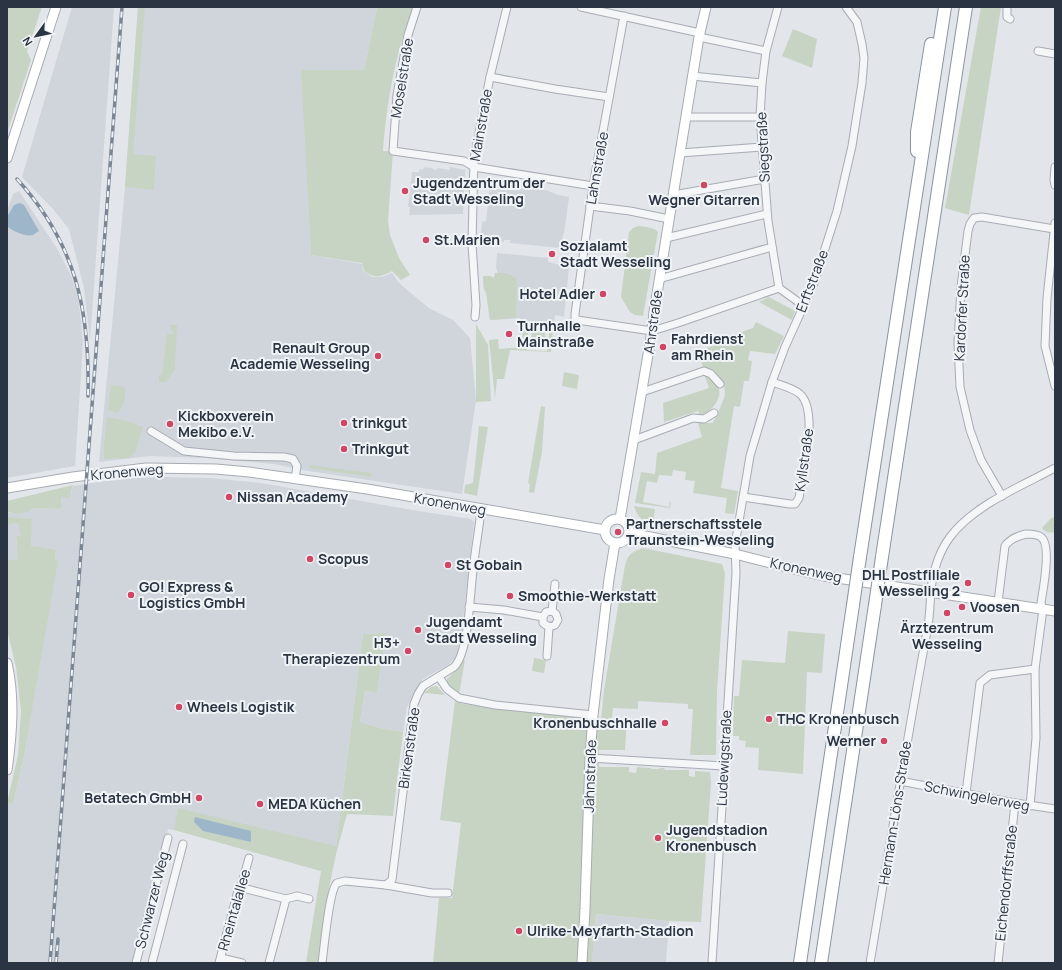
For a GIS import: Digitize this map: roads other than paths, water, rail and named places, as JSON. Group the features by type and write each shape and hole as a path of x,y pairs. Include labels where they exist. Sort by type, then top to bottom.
{"highway":[{"path":"918,182 916,132 936,7"},
{"path":"800,963 860,557 945,7"},
{"path":"821,963 936,194 966,7"},
{"path":"947,131 961,82 974,7"}],"street":[{"path":"7,158 56,7"},
{"name":"Moselstraße","path":"417,7 408,35 397,95 393,151 464,161 474,167"},
{"name":"Mainstraße","path":"475,317 476,305 471,232 474,159 490,77 507,7"},
{"path":"581,7 766,51"},
{"name":"Ahrstraße","path":"620,519 642,392 692,76 699,35 706,7"},
{"name":"Siegstraße","path":"778,7 766,51 760,117 767,214 779,288"},
{"name":"Erftstraße","path":"735,554 750,456 772,382 785,347 814,283 837,211 852,146 862,83 864,58 857,22 846,7"},
{"path":"1007,7 1007,16 1010,19"},
{"name":"Lahnstraße","path":"624,16 592,186 575,318 577,320 652,330"},
{"path":"1038,51 1055,54"},
{"path":"692,76 762,83"},
{"path":"490,77 609,97"},
{"path":"686,117 760,117"},
{"path":"680,153 762,147"},
{"path":"474,167 592,186"},
{"path":"1055,167 1055,185"},
{"path":"673,196 765,180"},
{"path":"590,206 630,211 669,219"},
{"path":"666,238 767,214"},
{"name":"Kardorfer Straße","path":"1002,496 981,460 970,430 960,387 958,343 961,287 970,224 974,218 982,217 1054,226"},
{"path":"1054,226 1047,298 1045,346 1055,386"},
{"path":"660,279 772,247"},
{"path":"652,330 678,323 779,288 804,306"},
{"path":"642,392 704,371 711,374 720,384"},
{"name":"Kyllstraße","path":"743,497 790,504 795,504 799,498 810,424 808,406 805,400 796,392 772,382"},
{"path":"634,440 693,418 704,418 714,413"},
{"name":"Kronenweg","path":"151,431 184,451 234,456 284,457 293,459 297,466 295,479"},
{"name":"Kronenweg","path":"7,488 73,477 146,468 216,469 249,472 367,490 605,530"},
{"name":"Hermann-Löns-Straße","path":"870,963 900,781 928,626 931,592 939,556 949,538 964,521 1002,496 1055,468"},
{"name":"Birkenstraße","path":"386,885 392,880 414,704 423,686 454,667 460,658 465,637 481,510"},
{"path":"620,519 627,523 630,533 628,538 624,541 615,543 608,538 605,530 608,523 620,519"},
{"name":"Kronenweg","path":"630,533 735,554 808,573 1055,611"},
{"path":"998,602 1005,546 1009,540 1017,536 1034,534 1041,537 1045,543 1047,556 1041,603 1043,609 1035,669 1036,738 1030,806"},
{"name":"Jahnstraße","path":"582,963 593,715 608,587 615,543"},
{"name":"Ludewigstraße","path":"712,963 736,573 735,554"},
{"path":"552,611 555,584"},
{"path":"469,607 498,609 542,617"},
{"path":"549,627 543,623 542,617 546,612 552,611"},
{"path":"549,627 555,625 558,620 556,614 552,611"},
{"path":"546,656 549,627"},
{"path":"7,663 12,723 7,770"},
{"path":"966,794 980,683 990,675 1035,669"},
{"path":"439,676 447,689 460,698 495,705 593,715"},
{"path":"590,758 724,766"},
{"name":"Schwingelerweg","path":"900,781 1015,804 1055,809"},
{"name":"Eichendorffstraße","path":"998,963 1015,804"},
{"name":"Schwarzer Weg","path":"136,963 168,838"},
{"path":"152,963 183,844"},
{"name":"Rheintalallee","path":"220,960 238,888 242,883 249,858"},
{"path":"322,963 330,900 335,885 340,881 386,885 432,893 448,893"},
{"path":"238,888 286,899 297,896 309,899"},
{"path":"269,963 286,899"},
{"path":"220,960 242,963"}],"water":[{"path":"20,203 24,205 39,231 33,235 19,233 7,226 7,217 14,205"},
{"path":"195,817 251,831 251,842 203,831 194,822"}],"railway":[{"path":"50,963 122,7"},
{"path":"17,179 37,203 53,228 66,254 75,280 82,307 86,335 88,396"},
{"path":"56,963 58,939"}],"place":[{"name":"Wegner Gitarren","path":"704,185"},
{"name":"Jugendzentrum der Stadt Wesseling","path":"405,191"},
{"name":"St.Marien","path":"426,240"},
{"name":"Sozialamt Stadt Wesseling","path":"552,254"},
{"name":"Hotel Adler","path":"603,294"},
{"name":"Turnhalle Mainstraße","path":"509,334"},
{"name":"Fahrdienst am Rhein","path":"663,347"},
{"name":"Renault Group Academie Wesseling","path":"378,356"},
{"name":"trinkgut","path":"344,423"},
{"name":"Kickboxverein Mekibo e.V.","path":"170,424"},
{"name":"Trinkgut","path":"344,449"},
{"name":"Nissan Academy","path":"229,497"},
{"name":"Partnerschaftsstele Traunstein-Wesseling","path":"618,532"},
{"name":"Scopus","path":"310,559"},
{"name":"St Gobain","path":"448,565"},
{"name":"DHL Postfiliale Wesseling 2","path":"968,583"},
{"name":"GO! Express & Logistics GmbH","path":"131,595"},
{"name":"Smoothie-Werkstatt","path":"510,596"},
{"name":"Voosen","path":"962,607"},
{"name":"Ärztezentrum Wesseling","path":"947,613"},
{"name":"Jugendamt Stadt Wesseling","path":"418,630"},
{"name":"H3+ Therapiezentrum","path":"408,651"},
{"name":"Wheels Logistik","path":"179,707"},
{"name":"THC Kronenbusch","path":"769,719"},
{"name":"Kronenbuschhalle","path":"665,723"},
{"name":"Werner","path":"884,741"},
{"name":"Betatech GmbH","path":"199,798"},
{"name":"MEDA Küchen","path":"260,804"},
{"name":"Jugendstadion Kronenbusch","path":"658,838"},
{"name":"Ulrike-Meyfarth-Stadion","path":"519,931"}]}
